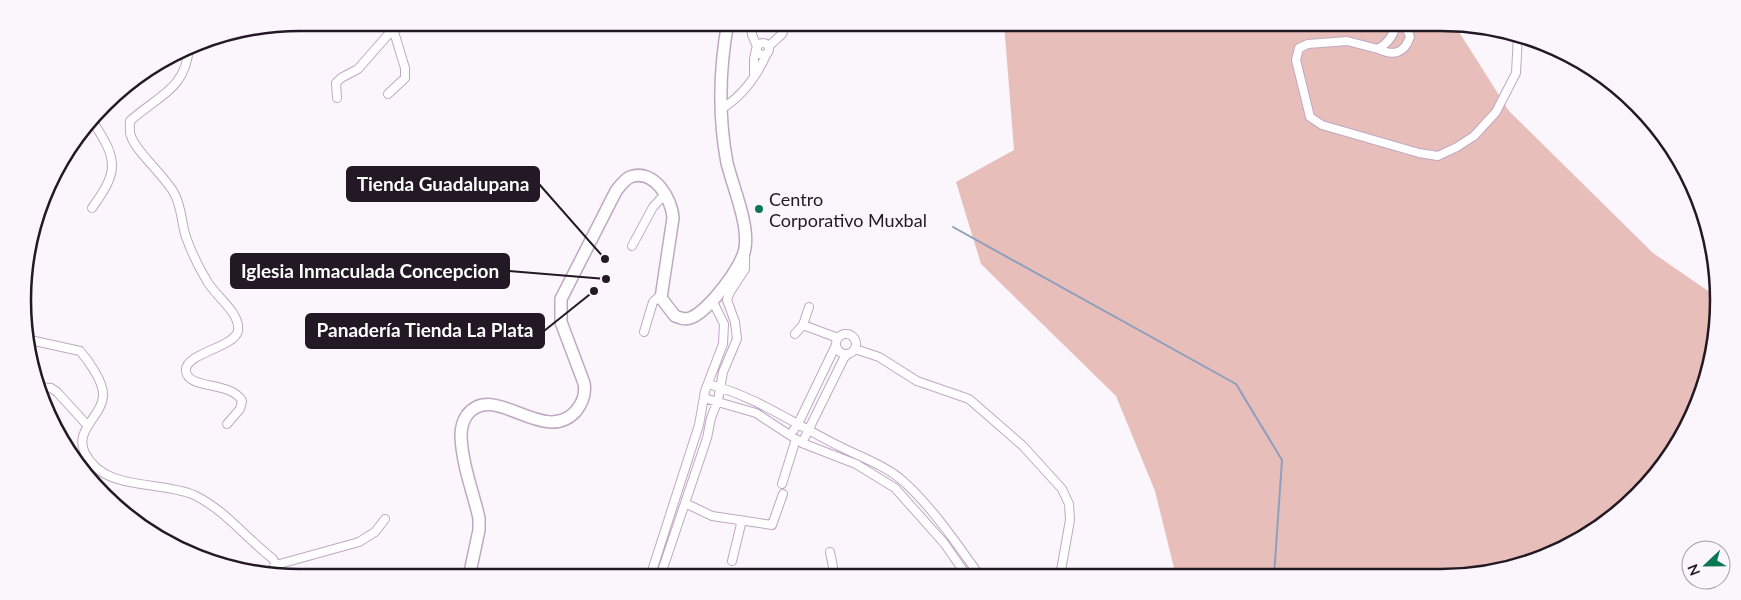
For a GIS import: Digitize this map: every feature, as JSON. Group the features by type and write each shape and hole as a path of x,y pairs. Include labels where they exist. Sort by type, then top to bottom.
{"main road":[{"path":"471,569 479,530 479,518 463,448 462,424 471,411 483,405 502,407 531,418 552,423 568,418 575,411 585,393 561,322 563,292 586,254 607,205 623,183 628,178 643,177 658,185 666,193 672,208 673,218 662,298 670,311 682,319 689,319 696,315 712,300 736,269 745,251 745,234 725,151 721,109 721,69 727,31"}],"street":[{"path":"337,98 336,83 341,78 358,69 388,31"},
{"path":"388,94 405,78 405,68 394,31"},
{"path":"752,31 757,47"},
{"path":"721,109 732,102 754,78 768,50 783,31"},
{"path":"1378,49 1388,41 1394,31"},
{"path":"1408,31 1410,37 1407,45 1391,55 1378,49 1347,41 1308,44 1299,48 1296,60 1310,117 1322,125 1419,153 1438,156 1474,136 1496,112 1516,73 1518,42"},
{"path":"754,78 754,59 757,47 763,42 768,50"},
{"path":"187,56 185,70 176,84 130,121 130,135 174,192 182,212 186,236 207,282 236,319 238,331 234,338 194,359 187,366 186,371 189,378 196,382 234,390 239,395 242,401 240,410 227,424"},
{"path":"92,208 102,195 113,169 112,154 95,126"},
{"path":"632,246 652,207 666,193"},
{"path":"663,569 718,400 723,372 737,338 735,322 727,300 745,269 745,251"},
{"path":"644,332 653,302 662,294"},
{"path":"653,569 699,425 708,384 725,336 720,313 712,300"},
{"path":"795,334 803,325 809,308"},
{"path":"803,325 837,342"},
{"path":"782,484 796,439 798,424 837,342 847,334 853,336 856,342 852,351 844,358 810,430 796,439"},
{"path":"35,341 74,349 84,355 104,392 99,408 88,426 83,447 94,466 104,474 114,478 181,492 203,500 274,559 276,565 359,542 375,532 385,519"},
{"path":"837,342 839,351 852,351 879,357 916,381 969,399 1023,446 1062,489 1069,504 1070,520 1061,569"},
{"path":"708,384 721,387 761,404 861,456 902,480 952,537 975,569"},
{"path":"47,388 57,392 88,426"},
{"path":"704,398 718,400 756,413 796,439 856,464 895,488 944,543 963,569"},
{"path":"685,503 712,516 772,524 783,494"},
{"path":"732,561 741,524 739,520"},
{"path":"830,552 832,569"}],"shaded area":[{"path":"1005,31 1459,32 1509,111 1653,253 1710,292 1709,318 1701,370 1689,403 1674,434 1643,477 1605,513 1575,533 1544,548 1511,560 1459,568 1174,569 1155,491 1116,396 981,264 956,182 1014,150"}],"waterway":[{"path":"953,227 1236,384 1282,460 1274,569"}],"place":[{"name":"Centro Corporativo Muxbal","path":"759,209"},
{"name":"Tienda Guadalupana","path":"605,259"},
{"name":"Iglesia Inmaculada Concepcion","path":"606,279"},
{"name":"Panadería Tienda La Plata","path":"594,291"}]}
